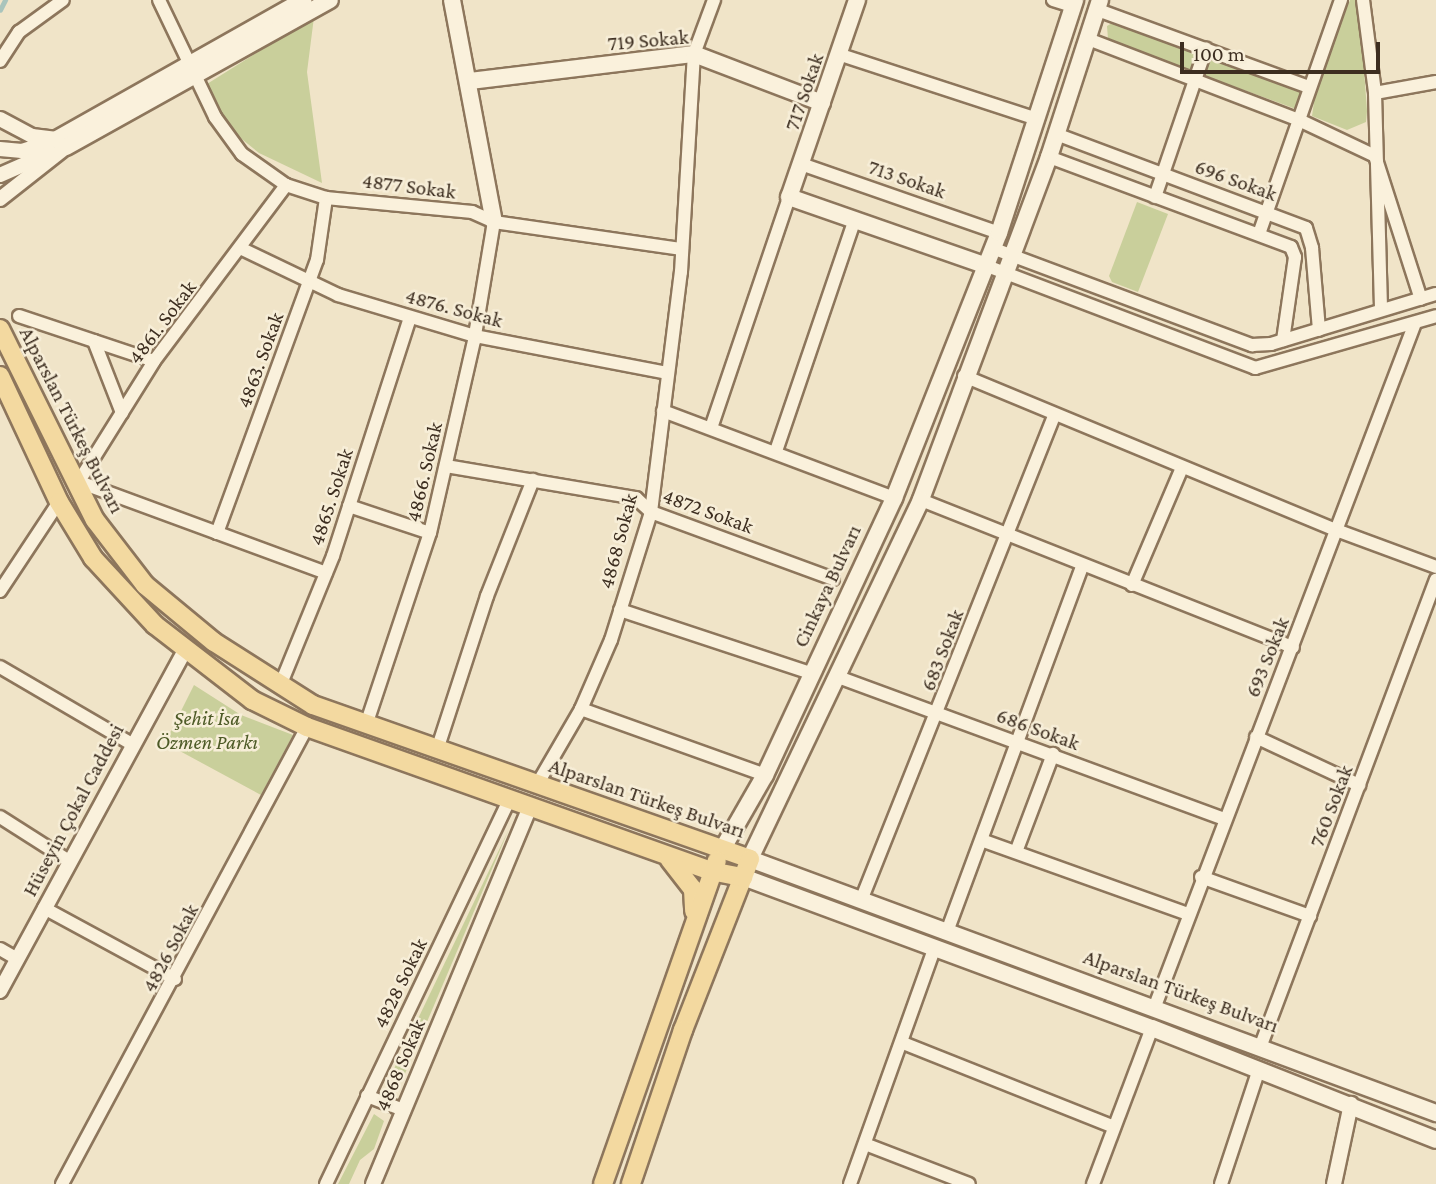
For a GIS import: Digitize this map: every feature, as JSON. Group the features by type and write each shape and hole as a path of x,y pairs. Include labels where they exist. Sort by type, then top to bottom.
{"main road":[{"path":"194,72 303,0"},
{"path":"61,143 330,0"},
{"path":"452,0 470,81 494,222"},
{"name":"717 Sokak","path":"789,197 857,0"},
{"name":"Cinkaya Bulvarı","path":"603,1184 711,871 765,775 894,498 987,265 1074,3"},
{"path":"631,1184 688,1018 750,859 921,500 964,376 1049,157 1099,5"},
{"name":"719 Sokak","path":"470,81 694,54 822,103"},
{"path":"789,197 987,265"},
{"name":"Alparslan Türkeş Bulvarı","path":"0,329 109,540 145,584 214,642 313,705 948,929 1436,1113"},
{"path":"0,376 58,502 93,558 123,595 185,650 252,700 307,727 711,871 743,877 1152,1028 1351,1104 1436,1140"},
{"path":"662,853 684,873 693,888 692,923"}],"street":[{"path":"0,61 19,32 63,0"},
{"name":"4877 Sokak","path":"159,0 194,72 242,154 286,185 326,198 472,212 494,222 682,249"},
{"name":"4868 Sokak","path":"538,783 581,709 620,610 651,512 682,249 694,54 715,0"},
{"path":"1053,0 1074,3"},
{"path":"1259,234 1300,120 1308,87 1342,0"},
{"path":"1363,0 1375,93 1381,309"},
{"path":"1099,5 1308,87"},
{"path":"1088,39 1300,120 1375,156 1421,299"},
{"path":"1155,197 1160,173 1206,48"},
{"path":"838,54 1037,119"},
{"path":"1375,93 1436,82"},
{"path":"0,119 32,136 61,143"},
{"name":"696 Sokak","path":"1056,134 1266,211 1309,231 1319,330"},
{"path":"0,149 22,151 61,143"},
{"path":"0,175 61,143"},
{"path":"0,199 61,143"},
{"name":"696 Sokak","path":"1049,157 1259,234 1294,250 1283,340"},
{"name":"713 Sokak","path":"801,164 996,241 1012,254 1237,341 1261,345 1283,340 1436,294"},
{"name":"4861. Sokak","path":"79,484 154,361 286,185"},
{"path":"711,428 789,197"},
{"name":"4863. Sokak","path":"217,533 309,281 326,198"},
{"path":"776,451 855,219"},
{"name":"4866. Sokak","path":"366,725 430,533 475,336 494,222"},
{"name":"4876. Sokak","path":"240,248 309,281 410,317 475,336 667,373"},
{"path":"987,265 1004,274 1255,368 1436,316"},
{"path":"19,316 154,361"},
{"name":"4865. Sokak","path":"280,686 326,573 410,317"},
{"name":"693 Sokak","path":"1155,1006 1201,877 1293,647 1415,323"},
{"path":"94,341 122,413"},
{"path":"964,376 1182,468 1436,567"},
{"path":"663,411 776,451 894,498"},
{"name":"683 Sokak","path":"862,898 1054,416"},
{"name":"4872 Sokak","path":"446,466 636,498 651,512 833,579"},
{"path":"1132,585 1182,468"},
{"path":"437,750 487,596 533,480"},
{"path":"79,484 326,573"},
{"path":"921,500 1082,566 1293,647"},
{"path":"0,591 58,502"},
{"path":"349,506 430,533"},
{"path":"948,929 984,841 1082,566"},
{"name":"760 Sokak","path":"1261,1045 1436,580"},
{"path":"620,610 811,673"},
{"name":"Hüseyin Çokal Caddesi","path":"0,991 185,650"},
{"path":"0,667 132,744"},
{"name":"686 Sokak","path":"838,677 1019,741 1224,819"},
{"path":"581,709 765,775"},
{"name":"4826 Sokak","path":"62,1184 175,979 307,727"},
{"path":"1256,737 1359,785"},
{"path":"1016,852 1053,754"},
{"name":"4828 Sokak","path":"326,1184 510,799"},
{"name":"4868 Sokak","path":"373,1184 530,806"},
{"path":"0,817 69,862"},
{"path":"984,841 1188,914"},
{"path":"1201,877 1310,916"},
{"path":"44,908 175,979"},
{"path":"0,949 18,959"},
{"path":"850,1184 903,1042 934,949"},
{"path":"1093,1184 1152,1028"},
{"path":"903,1042 1114,1127"},
{"path":"1222,1184 1259,1069"},
{"path":"367,1096 404,1110"},
{"path":"1334,1184 1351,1104"},
{"path":"865,1144 969,1184"}],"green space":[{"path":"1350,0 1359,0 1367,111 1366,122 1347,130 1312,116 1316,88"},
{"path":"314,17 307,72 322,183 259,153 233,132 209,95 207,84"},
{"path":"1114,22 1198,50 1190,70 1108,39 1107,26"},
{"path":"1212,55 1304,89 1297,109 1204,76"},
{"path":"1137,202 1168,214 1138,292 1112,282 1109,276"},
{"name":"Şehit İsa Özmen Parkı","path":"194,685 241,715 293,735 261,795 165,743"},
{"path":"509,829 401,1083 393,1084 391,1075"},
{"path":"374,1114 384,1121 374,1149 360,1160 349,1184 338,1184"}],"waterway":[{"path":"0,10 5,0"}]}
